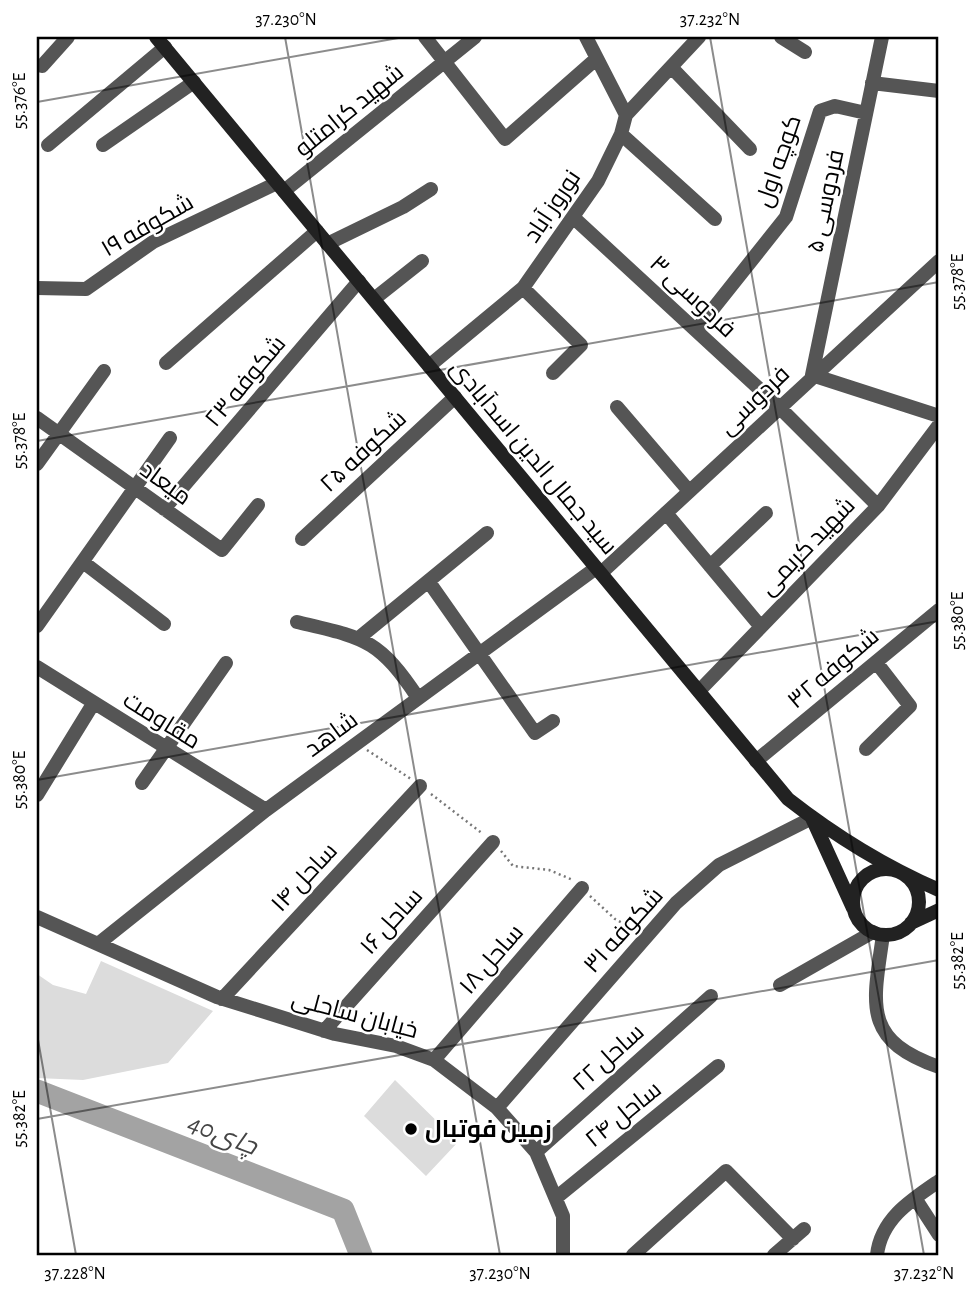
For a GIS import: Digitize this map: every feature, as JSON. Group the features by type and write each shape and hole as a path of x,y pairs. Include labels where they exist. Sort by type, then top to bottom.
{"main road":[{"name":"سید جمال الدین اسدآبادی","path":"160,42 788,799 812,818 904,875"},
{"path":"812,818 857,918 878,934 894,934 939,910"},
{"path":"853,908 853,897 863,878 883,869 939,890"},
{"path":"904,875 917,892 918,902 911,923"}],"street":[{"path":"42,65 68,37"},
{"path":"425,37 505,139 596,59"},
{"name":"شهید کرامتلو","path":"281,187 475,37"},
{"path":"586,37 626,115 699,37"},
{"path":"782,37 805,52"},
{"name":"فردوسی ۵","path":"813,375 882,37"},
{"path":"48,145 160,42"},
{"path":"672,68 750,149"},
{"path":"103,145 194,82"},
{"path":"872,83 939,91"},
{"name":"کوچه اول","path":"697,329 786,217 820,111 835,106 866,113"},
{"name":"نوروز آباد","path":"429,366 523,288 598,181 621,134 626,115"},
{"path":"621,134 715,219"},
{"name":"شکوفه ۱۹","path":"37,288 86,289 153,242 281,187"},
{"path":"327,244 403,207 431,189"},
{"name":"فردوسی ۳","path":"574,218 697,329 878,506"},
{"path":"166,363 317,231"},
{"path":"374,299 422,261"},
{"name":"فردوسی","path":"598,570 666,513 939,261"},
{"name":"شکوفه ۲۳","path":"164,509 359,281"},
{"path":"523,288 581,345 553,373"},
{"path":"37,464 104,371"},
{"path":"813,375 939,416"},
{"name":"شکوفه ۲۵","path":"302,539 455,397"},
{"path":"617,407 689,491"},
{"name":"میعاد","path":"37,418 222,550 258,505"},
{"name":"شهید کریمی","path":"699,691 878,506 939,425"},
{"path":"37,626 170,438"},
{"path":"666,513 761,627"},
{"path":"710,566 765,513"},
{"path":"360,636 487,533"},
{"path":"83,562 164,624"},
{"name":"شاهد","path":"98,944 266,810 598,570"},
{"path":"429,582 536,733 553,721"},
{"name":"شکوفه ۳۲","path":"756,761 939,610"},
{"path":"297,622 360,636 395,663 418,698"},
{"path":"866,749 910,706 876,662"},
{"path":"142,783 226,663"},
{"name":"مقاومت","path":"37,667 266,810"},
{"path":"37,795 93,704"},
{"name":"ساحل ۱۴","path":"222,999 420,786"},
{"name":"شکوفه ۳۱","path":"497,1108 677,903 719,865 812,818"},
{"name":"ساحل ۱۶","path":"324,1031 493,842"},
{"name":"ساحل ۱۸","path":"434,1060 582,888"},
{"name":"خیابان ساحلی","path":"37,917 222,999 324,1031 396,1046 434,1060 497,1108 536,1152 563,1216 563,1255"},
{"path":"780,985 878,934 876,1005 883,1033 897,1048 939,1067"},
{"name":"ساحل ۲۲","path":"536,1152 711,996"},
{"name":"ساحل ۲۴","path":"557,1197 718,1066"},
{"path":"633,1255 726,1171 798,1234 774,1255"},
{"path":"877,1255 879,1237 904,1205 939,1181"},
{"path":"915,1198 939,1235"}],"shaded area":[{"path":"101,961 213,1011 168,1063 83,1080 37,1078 37,974 53,985 86,994"},
{"name":"زمین فوتبال","path":"395,1080 458,1142 426,1176 364,1116"}],"waterway":[{"name":"40چای","path":"37,1091 343,1210 361,1255"}],"place":[{"name":"زمین فوتبال","path":"411,1129"}]}
